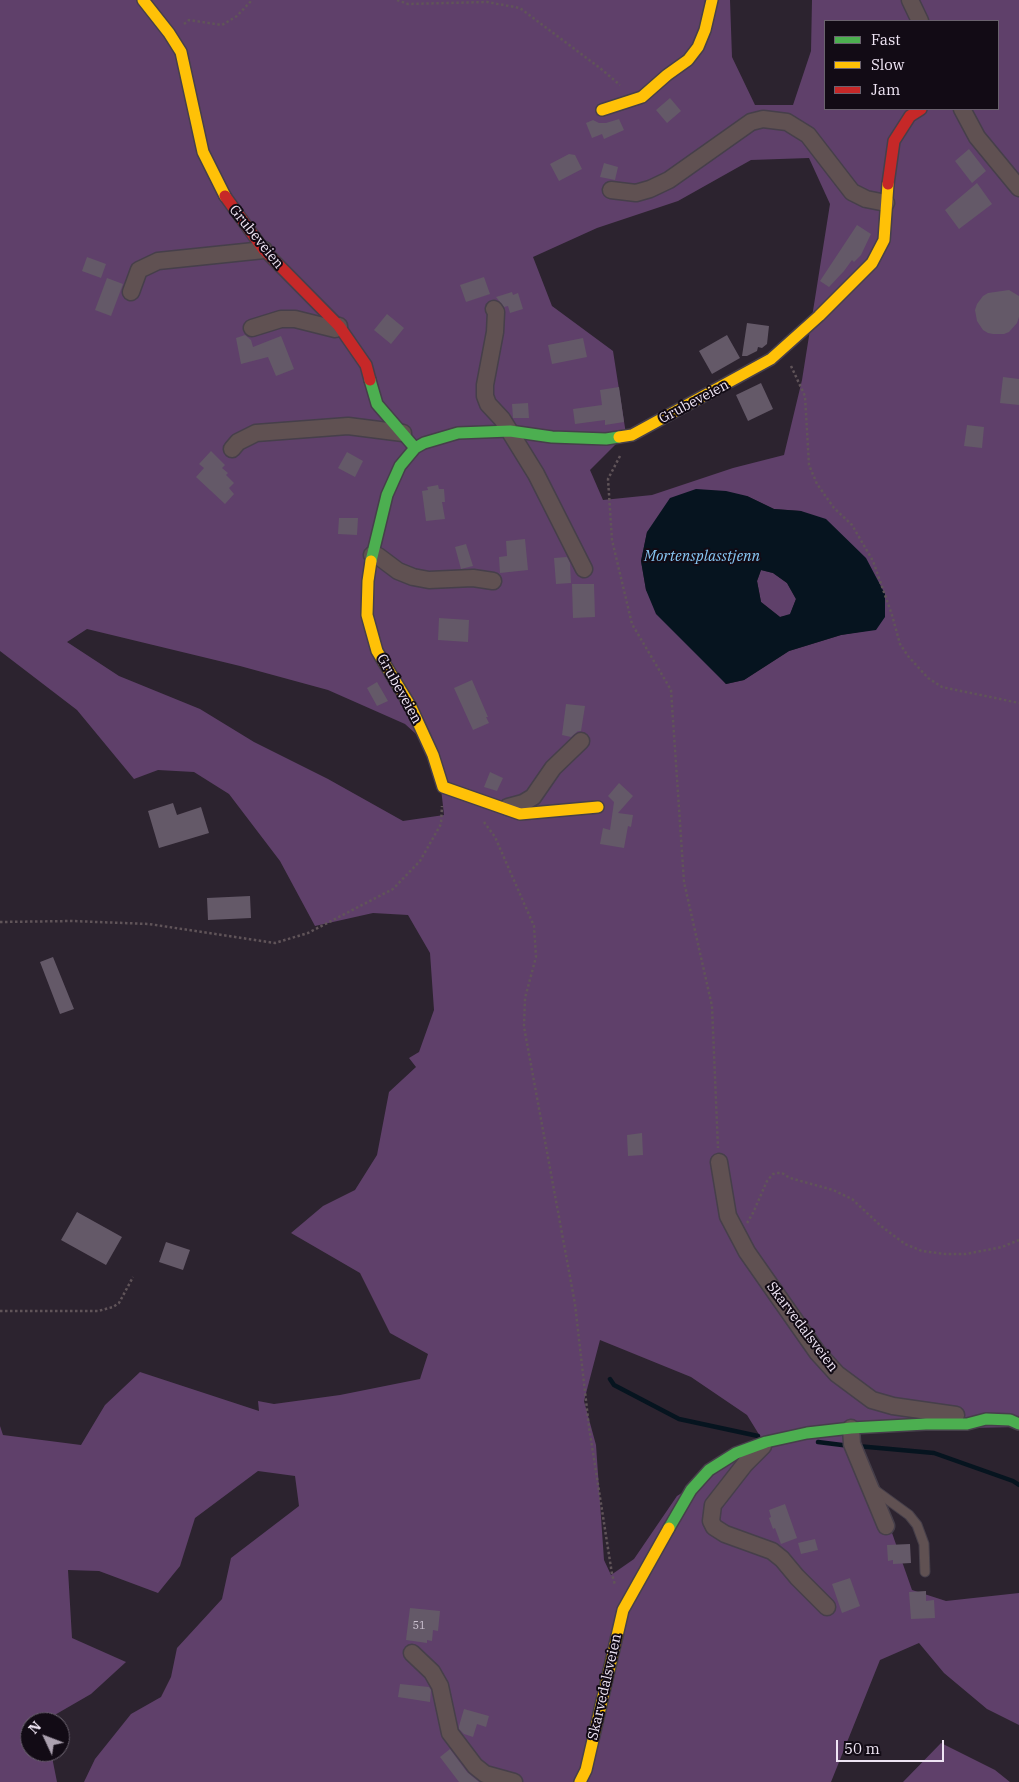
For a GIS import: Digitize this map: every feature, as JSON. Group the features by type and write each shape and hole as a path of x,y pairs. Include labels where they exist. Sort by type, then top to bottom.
{"street":[{"name":"Grubeveien","path":"143,0 169,32 180,52 193,101 203,152 228,202 264,250 339,326 366,365 377,404 415,448"},
{"path":"602,110 636,99 648,92 666,75 694,54 705,30 712,0"},
{"path":"910,0 920,20"},
{"name":"Grubeveien","path":"443,787 433,755 411,708 377,651 367,615 368,581 372,555 387,495 400,466 415,448 424,443 458,433 510,431 552,437 597,438 632,435 771,360 820,316 872,263 884,240 886,203 894,141 910,116 919,110"},
{"path":"963,110 977,137 1019,188"},
{"path":"611,190 636,192 650,189 669,180 750,122 763,118 787,122 808,135 852,192 866,199 886,203"},
{"path":"131,292 139,270 158,261 264,250"},
{"path":"494,309 496,312 495,332 485,385 485,396 488,404 502,419 536,474 584,569"},
{"path":"252,328 282,319 295,319 336,329 339,326"},
{"path":"232,449 238,442 256,433 348,426 403,433"},
{"path":"372,555 378,556 398,571 413,577 429,580 473,578 493,581"},
{"path":"503,808 523,803 533,797 553,768 581,741"},
{"path":"443,787 520,814 598,807"},
{"name":"Skarvedalsveien","path":"719,1162 728,1216 747,1252 817,1352 837,1374 872,1400 893,1406 986,1419 1010,1420 1019,1424"},
{"name":"Skarvedalsveien","path":"580,1782 586,1770 623,1610 691,1490 708,1470 736,1453 766,1442 807,1433 850,1428 967,1424 986,1419"},
{"path":"850,1428 852,1444 886,1526"},
{"path":"766,1442 745,1464 713,1505 711,1521 714,1527 725,1534 772,1551 782,1559 827,1607"},
{"path":"412,1652 432,1672 440,1686 450,1732 475,1766 485,1774 514,1782"}],"lane":[{"path":"868,1485 909,1515 917,1525 924,1544 925,1572"}],"path":[{"path":"169,32 190,20 209,24 222,24 237,16 252,0"},
{"path":"397,0 408,4 487,2 520,8 600,68 636,99"},
{"path":"783,348 805,396 809,464 816,484 834,508 852,525 873,561 900,644 928,678 942,687 1019,703"},
{"path":"632,435 608,479 612,540 632,624 671,690 684,882 712,1006 719,1162"},
{"path":"0,922 72,920 149,924 275,943 292,938 308,933 393,889 420,861 441,824 443,787"},
{"path":"480,816 495,837 534,926 536,957 525,998 524,1027 575,1304 589,1427 612,1574 623,1610"},
{"path":"736,1231 746,1224 754,1213 767,1181 777,1172 790,1178 833,1190 852,1199 881,1226 905,1244 922,1251 966,1254 1002,1247 1019,1240"},
{"path":"0,1311 98,1311 119,1303 133,1277"}],"shaded area":[{"path":"0,0 730,0 732,57 755,105 793,105 811,51 812,0 1019,0 1019,1427 856,1430 912,1590 946,1601 1019,1593 1019,1725 987,1709 944,1673 919,1643 880,1660 831,1782 84,1782 95,1759 131,1714 161,1697 171,1677 177,1648 222,1599 231,1558 299,1506 295,1476 258,1471 195,1518 180,1566 158,1593 99,1571 68,1570 72,1638 126,1662 91,1694 60,1712 20,1712 20,1762 53,1762 57,1782 0,1782 0,1426 3,1435 81,1445 105,1405 140,1372 259,1411 258,1401 274,1404 340,1395 420,1379 428,1354 390,1333 360,1273 291,1233 323,1206 355,1190 377,1155 389,1092 416,1067 409,1058 419,1052 434,1010 430,953 408,915 373,913 315,926 280,861 229,794 194,772 158,770 134,779 77,710 0,651","holes":["809,158 830,204 802,380 784,455 733,468 652,495 603,500 590,470 626,434 613,351 552,306 533,257 597,228 678,201 751,160","747,496 774,509 801,511 876,629 841,635 789,651 744,680 726,684 646,590 641,561 647,532","87,629 240,666 328,690 405,724 437,753 444,815 403,821 328,779 254,742 200,709 119,676 67,642","600,1340 691,1377 747,1415 763,1441 677,1496 634,1559 611,1575 604,1560 596,1445 584,1401"]},
{"path":"761,570 773,573 787,583 796,599 790,615 780,617 761,602 757,581"},
{"path":"941,1743 995,1770 1010,1782 903,1782"}],"water":[{"name":"Mortensplasstjenn","path":"696,489 726,491 747,496 774,509 801,511 826,519 866,558 885,594 885,617 876,630 841,635 789,651 744,680 726,684 656,614 646,590 641,561 647,532 670,498","holes":["761,570 773,573 787,583 796,599 790,614 780,617 761,602 757,581"]}],"building":[{"path":"670,98 681,111 667,123 656,110"},
{"path":"619,119 624,130 604,139 602,134 592,138 586,123 593,120 599,123 606,123"},
{"path":"969,149 986,171 972,183 955,161"},
{"path":"569,154 575,155 582,169 559,181 550,164"},
{"path":"604,163 618,167 615,180 600,177"},
{"path":"977,183 992,204 959,229 945,210"},
{"path":"857,225 871,234 861,255 854,262 852,260 829,287 820,281"},
{"path":"87,257 106,264 101,278 82,271"},
{"path":"484,277 490,294 466,302 460,285"},
{"path":"107,278 123,284 111,316 95,310"},
{"path":"1009,290 1019,296 1019,317 1017,323 1009,332 1004,334 988,333 983,330 977,321 975,310 977,304 988,293"},
{"path":"512,292 513,295 518,293 523,309 510,313 508,306 504,307 496,297"},
{"path":"387,314 404,328 391,344 374,330"},
{"path":"747,323 769,326 767,344 762,348 758,347 757,351 747,356 742,356"},
{"path":"245,335 251,340 253,347 281,336 294,369 276,376 268,357 241,364 236,338"},
{"path":"727,335 740,358 712,374 699,351"},
{"path":"583,338 587,357 552,364 548,345"},
{"path":"1003,377 1019,379 1019,405 1000,403"},
{"path":"761,383 773,409 748,421 736,395"},
{"path":"619,387 624,422 605,425 605,420 575,424 573,409 602,405 600,390"},
{"path":"528,403 529,418 513,418 512,404"},
{"path":"967,425 984,427 982,448 964,446"},
{"path":"211,451 225,465 222,468 228,473 226,475 234,483 229,488 234,494 225,504 196,477 204,468 199,464"},
{"path":"347,452 363,461 355,477 338,468"},
{"path":"438,485 439,489 444,489 445,502 442,502 445,519 426,521 422,491 428,490 427,487"},
{"path":"339,518 358,518 357,535 338,534"},
{"path":"525,539 528,570 500,573 499,557 507,556 506,541"},
{"path":"466,544 473,566 461,569 455,547"},
{"path":"567,557 570,563 571,583 556,584 554,558"},
{"path":"572,584 594,584 595,617 573,618"},
{"path":"439,618 469,620 468,642 438,640"},
{"path":"472,680 489,723 473,730 454,688"},
{"path":"377,682 388,701 377,706 367,688"},
{"path":"566,704 585,706 581,731 578,731 571,737 562,735"},
{"path":"490,772 503,778 497,791 484,787"},
{"path":"619,783 633,796 618,813 633,815 631,827 628,826 624,848 600,844 603,828 610,830 614,802 608,796"},
{"path":"173,803 177,815 201,807 209,833 159,848 148,811"},
{"path":"250,896 251,918 208,920 207,898"},
{"path":"53,957 74,1009 60,1014 40,962"},
{"path":"642,1133 643,1155 628,1156 627,1135"},
{"path":"77,1212 122,1237 106,1265 61,1240"},
{"path":"166,1242 190,1250 183,1270 159,1262"},
{"path":"785,1504 797,1538 781,1544 769,1518 771,1517 769,1510"},
{"path":"815,1539 818,1550 801,1554 798,1543"},
{"path":"910,1544 911,1563 893,1564 893,1560 888,1561 887,1545"},
{"path":"850,1578 860,1606 842,1613 832,1584"},
{"path":"926,1591 926,1601 934,1600 935,1618 911,1619 909,1592"},
{"path":"410,1608 440,1611 438,1631 433,1630 432,1641 427,1640 427,1643 406,1640"},
{"path":"400,1684 429,1687 431,1690 430,1702 398,1697"},
{"path":"464,1709 489,1716 486,1727 477,1724 473,1737 464,1734 459,1729"},
{"path":"450,1749 467,1772 479,1782 459,1782 440,1757"}],"waterway":[{"path":"610,1379 614,1385 679,1419 758,1436"},
{"path":"818,1442 850,1446"},
{"path":"857,1446 934,1453 1013,1481 1019,1485"}],"traffic: fast":[{"path":"370,380 377,404 415,448"},
{"path":"371,561 387,495 400,466 415,448 424,443 458,433 510,431 552,437 606,439 619,437"},
{"path":"669,1528 691,1490 709,1470 736,1453 766,1442 807,1433 851,1428 967,1424 986,1419 1010,1420 1019,1424"}],"traffic: slow":[{"path":"143,0 169,33 181,52 203,152 225,196"},
{"path":"602,110 642,97 688,60 698,47 705,30 712,0"},
{"path":"619,437 632,435 771,359 819,316 872,263 884,240 888,184"},
{"path":"371,561 368,581 367,615 377,651 411,707 433,755 443,787 520,814 598,807"},
{"path":"580,1782 586,1770 623,1610 669,1528"}],"traffic: jam":[{"path":"888,184 894,141 910,116 919,110"},
{"path":"225,196 264,250 339,326 366,365 370,380"}]}
